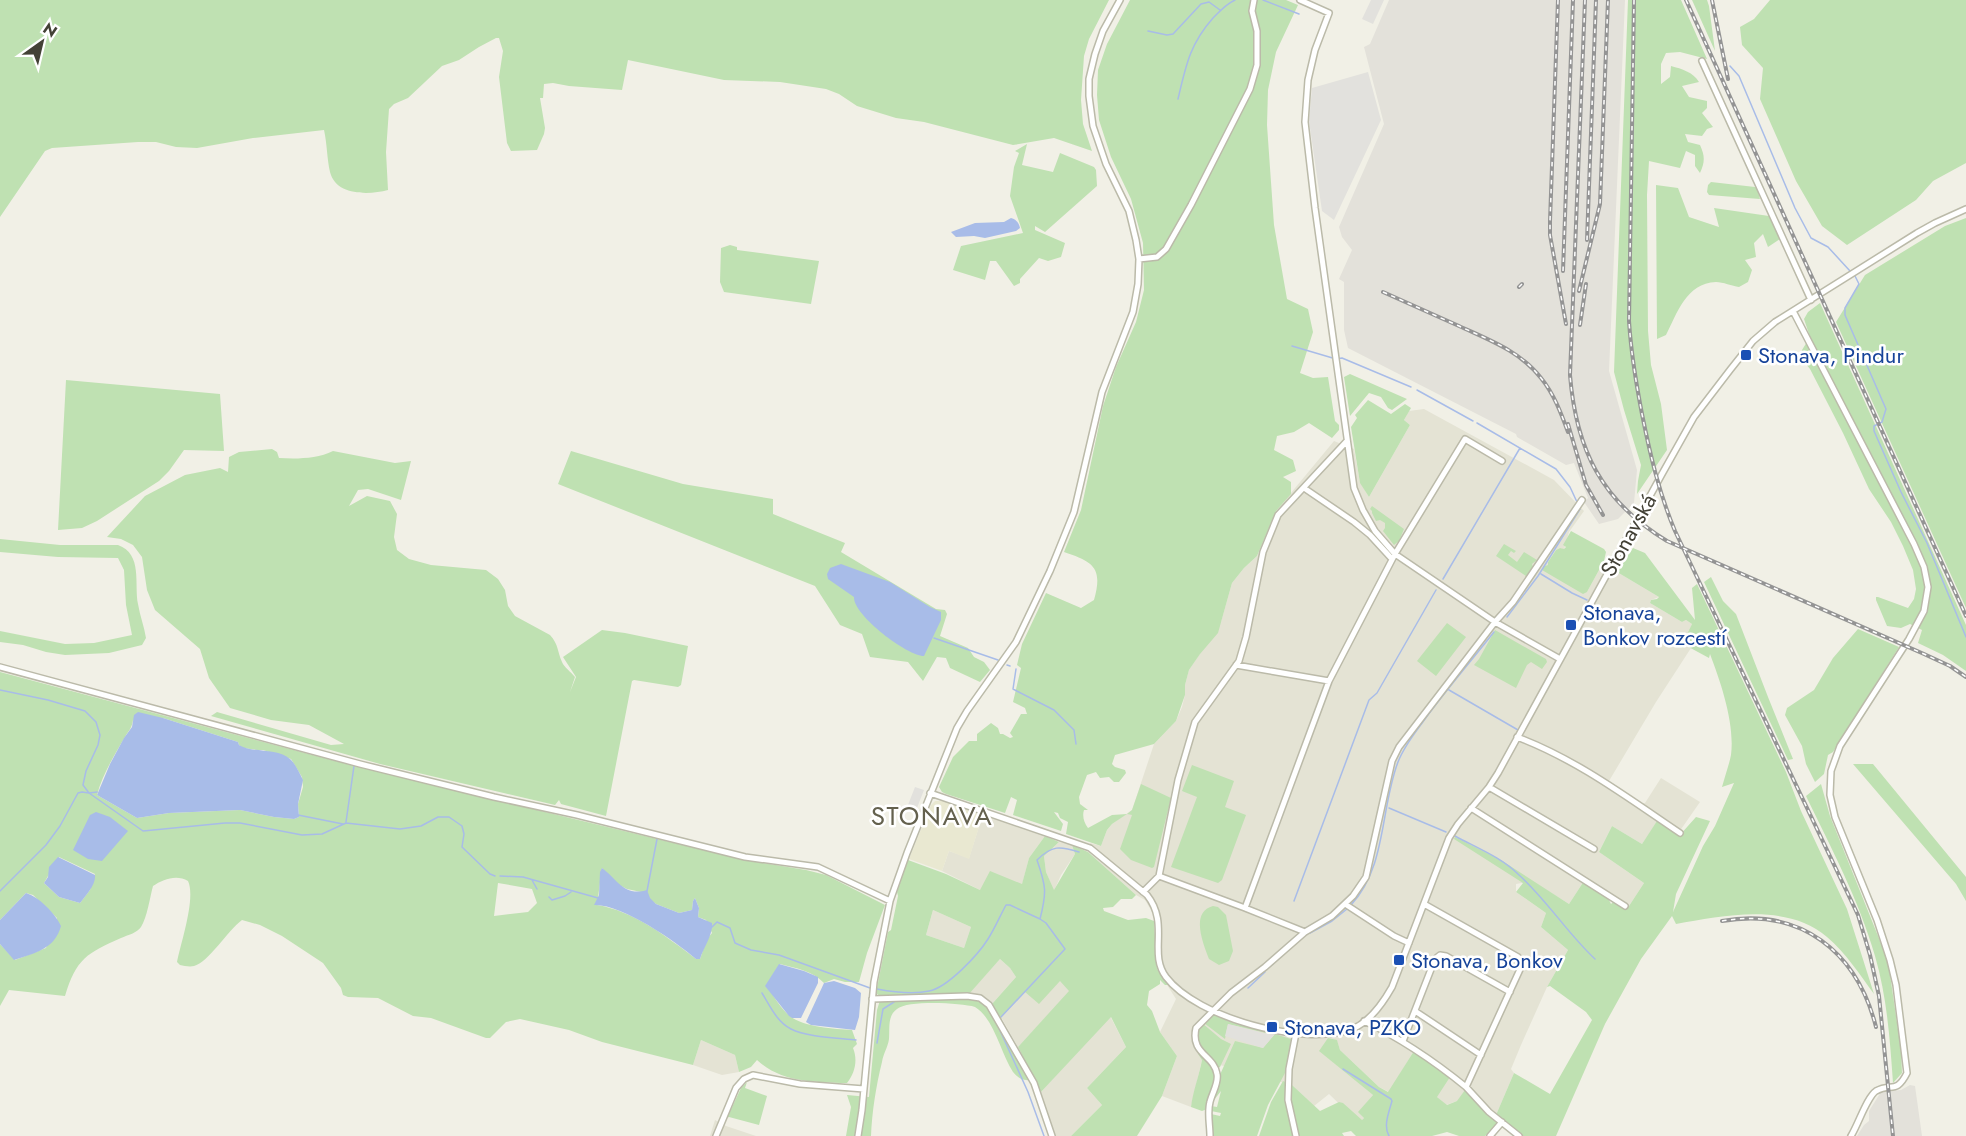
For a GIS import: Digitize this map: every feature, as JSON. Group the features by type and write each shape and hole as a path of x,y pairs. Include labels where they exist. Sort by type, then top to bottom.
{"street":[{"path":"858,1136 872,999 880,942 890,901 957,728 1016,642 1050,571 1074,512 1102,392 1133,312 1138,284 1139,259 1129,212 1106,164 1093,126 1089,96 1091,67 1099,40 1120,0"},
{"path":"1139,259 1157,257 1166,249 1250,89 1257,65 1257,31 1252,11 1254,0"},
{"path":"1300,0 1329,13 1315,50 1308,80 1305,122 1346,442 1354,488 1363,510 1393,556"},
{"path":"1702,61 1811,300"},
{"name":"Stonavská","path":"1212,1010 1255,1026 1296,1033 1340,1031 1354,1028 1364,1021 1388,993 1449,838 1489,787 1694,417 1754,341 1768,328 1917,233 1966,209"},
{"path":"1793,311 1914,544 1924,567 1928,587 1924,611 1914,630 1840,746 1831,771 1830,795 1835,817 1877,920 1890,960 1896,985 1907,1073 1902,1083 1894,1088 1876,1091 1871,1096 1851,1136"},
{"path":"1245,908 1329,681 1393,556 1465,439 1502,461"},
{"path":"1143,892 1159,876 1178,780 1195,722 1236,664 1246,637 1263,552 1278,515 1346,442"},
{"path":"1304,488 1354,522 1393,556 1495,622 1560,659"},
{"path":"1210,1136 1209,1104 1218,1075 1214,1066 1196,1045 1194,1036 1196,1028 1212,1010 1305,932 1332,916 1353,896 1366,877 1392,761 1399,747 1513,602 1582,500"},
{"path":"1236,664 1329,681"},
{"path":"0,667 360,764 577,814 745,857 818,867 890,901"},
{"path":"1517,737 1546,748 1575,765 1680,833"},
{"path":"1489,787 1594,849"},
{"path":"930,793 1090,848 1153,903 1158,913 1161,968 1167,978 1181,991 1212,1010"},
{"path":"1471,808 1625,906"},
{"path":"1159,876 1305,932"},
{"path":"1345,904 1394,936 1409,943"},
{"path":"1424,904 1518,957 1522,965 1466,1087"},
{"path":"1403,1041 1435,959 1440,955 1446,956 1510,992"},
{"path":"872,999 968,996 980,998 989,1005 1034,1083 1052,1136"},
{"path":"1415,1011 1481,1055"},
{"path":"1364,1021 1403,1041 1439,1065 1466,1087 1489,1112 1519,1136"},
{"path":"1296,1033 1289,1069 1288,1100 1296,1136"},
{"path":"716,1136 736,1088 744,1078 753,1075 800,1084 864,1089"},
{"path":"1490,1136 1502,1122"}],"shaded area":[{"path":"1371,0 1384,0 1373,24 1362,19"},
{"path":"1389,0 1625,0 1609,371 1637,470 1634,503 1618,519 1599,524 1584,502 1588,498 1574,463 1566,465 1517,437 1516,434 1348,348 1344,330 1344,282 1339,279 1352,250 1342,237 1339,227 1384,124 1364,47 1370,44"},
{"path":"1368,72 1381,120 1334,220 1322,211 1309,121 1312,88"},
{"path":"1424,409 1554,480 1584,511 1569,532 1564,550 1560,548 1556,550 1548,565 1544,566 1587,592 1604,561 1617,572 1659,597 1651,600 1650,603 1682,622 1686,620 1692,624 1685,645 1691,648 1609,781 1642,804 1645,803 1661,778 1700,802 1677,835 1657,822 1642,844 1612,826 1599,852 1644,883 1629,906 1584,881 1569,904 1532,881 1516,884 1516,892 1546,913 1541,927 1568,950 1547,987 1521,1045 1511,1069 1514,1073 1496,1115 1457,1101 1446,1105 1437,1097 1414,1051 1389,1092 1379,1087 1340,1050 1337,1041 1320,1051 1373,1095 1359,1112 1364,1118 1359,1123 1329,1094 1314,1106 1292,1085 1202,1060 1191,1107 1162,1096 1177,1056 1160,1032 1176,999 1157,969 1154,915 1145,900 1136,895 1088,852 1090,843 1101,846 1112,824 1132,810 1154,744 1176,721 1182,707 1189,670 1221,622 1232,583 1257,556 1276,511 1334,441 1354,449 1360,482 1369,497 1410,425 1404,420 1409,411"},
{"path":"915,787 924,790 915,813 906,810"},
{"path":"935,801 947,801 983,814 969,859 949,851 942,871 909,859 931,805"},
{"path":"983,814 1045,836 1029,858 1022,885 980,890 942,871 949,851 969,858"},
{"path":"1059,842 1072,845 1075,854 1061,875 1054,891 1046,872 1044,856"},
{"path":"933,910 971,927 964,948 926,935"},
{"path":"1000,959 1016,977 992,1004 968,994"},
{"path":"1060,980 1070,991 1018,1047 1001,1017 1025,991"},
{"path":"1110,1016 1126,1047 1087,1088 1102,1105 1071,1136 1053,1136 1041,1092"},
{"path":"1228,1024 1275,1034 1263,1048 1225,1036"},
{"path":"701,1040 735,1055 739,1072 722,1075 693,1065"},
{"path":"1910,1085 1915,1086 1922,1136 1857,1136 1869,1121 1869,1111 1881,1092 1901,1090"},
{"path":"715,1120 726,1126 756,1136 710,1136"}],"green space":[{"path":"0,0 1109,0 1089,39 1084,56 1081,100 1083,124 1092,151 1054,138 1013,145 924,122 896,118 857,106 839,94 826,89 780,82 724,80 628,60 622,90 544,84 543,98 540,98 545,128 537,150 511,151 507,143 499,77 503,51 499,38 496,38 459,60 442,66 408,98 394,104 389,109 386,152 388,190 363,193 346,190 339,186 333,180 330,172 324,130 253,138 197,148 176,147 156,142 138,142 52,148 45,151 0,217"},
{"path":"1130,0 1286,0 1298,5 1276,52 1268,90 1267,125 1274,225 1287,299 1308,309 1313,332 1300,373 1313,378 1328,377 1335,421 1339,425 1339,430 1332,438 1309,423 1294,432 1277,436 1274,450 1293,460 1296,471 1283,477 1291,482 1291,494 1276,511 1257,556 1232,583 1218,633 1189,670 1185,695 1176,721 1154,744 1115,755 1112,764 1125,770 1126,773 1119,782 1114,782 1109,777 1100,778 1096,772 1087,775 1079,797 1080,804 1088,810 1084,810 1083,815 1088,828 1112,815 1127,814 1107,830 1101,846 1066,834 1068,822 1060,818 1058,813 1054,812 1063,824 1061,831 1013,815 1017,800 1011,797 1005,813 946,794 939,787 953,757 969,741 977,741 977,734 991,723 998,728 1000,734 1013,737 1010,733 1021,714 1027,714 1025,708 1013,702 1021,668 1017,665 1022,644 1046,593 1081,608 1094,600 1097,589 1094,568 1083,559 1064,552 1081,510 1103,406 1116,367 1136,322 1144,290 1143,243 1131,199 1111,157 1099,120 1098,70 1107,44"},
{"path":"1628,0 1681,0 1707,59 1680,52 1666,53 1661,64 1661,84 1670,77 1671,66 1694,76 1699,82 1682,86 1689,97 1707,101 1707,108 1702,113 1713,127 1707,129 1702,136 1685,134 1688,142 1700,145 1702,149 1704,159 1700,173 1695,166 1695,155 1686,151 1680,168 1649,161 1648,331 1651,365 1661,404 1667,450 1637,494 1641,465 1614,372"},
{"path":"1692,0 1707,0 1715,51"},
{"path":"1770,0 1966,0 1966,163 1933,181 1916,200 1847,245 1822,226 1796,181 1760,99 1763,68 1742,45 1740,27 1754,19"},
{"path":"1027,144 1022,165 1053,172 1060,153 1094,167 1096,170 1097,186 1045,232 1035,226 1035,230 1065,243 1061,257 1048,261 1039,258 1020,279 1020,283 1014,286 996,261 990,261 985,280 953,270 961,246 1023,233 1010,196 1014,167 1019,153 1015,151"},
{"path":"1711,182 1755,187 1760,199 1709,195 1708,185"},
{"path":"1656,185 1678,188 1689,217 1719,227 1714,208 1769,216 1780,239 1768,247 1763,234 1754,243 1756,257 1745,260 1752,270 1748,282 1739,287 1716,282 1697,288 1684,301 1666,335 1657,339"},
{"path":"1966,218 1966,608 1836,322 1865,275 1945,226"},
{"path":"730,245 737,247 737,250 819,261 811,304 724,292 720,282 721,248"},
{"path":"1820,303 1966,625 1966,671 1943,655 1918,643 1922,630 1910,624 1901,628 1887,626 1876,600 1878,597 1908,608 1914,599 1916,589 1913,570 1891,522 1869,489 1810,369 1801,358 1802,350 1810,337 1804,319 1808,312"},
{"path":"1350,374 1407,399 1392,410 1381,397 1369,393 1350,416 1344,377"},
{"path":"66,380 220,394 224,451 184,450 159,481 97,521 82,528 58,530"},
{"path":"1368,400 1391,414 1405,404 1411,408 1404,420 1410,425 1369,497 1360,483 1351,427 1357,418 1355,415"},
{"path":"272,449 277,452 279,458 313,457 333,451 395,463 411,461 401,500 368,489 358,490 349,506 367,496 390,501 397,514 394,537 397,550 409,559 431,565 486,570 498,579 505,590 508,606 515,616 550,635 553,639 563,664 575,677 570,692 576,677 563,657 602,630 688,646 681,685 678,687 632,681 606,816 561,804 559,800 555,805 380,764 211,716 217,712 331,745 344,744 309,725 271,720 230,708 209,678 200,649 155,610 147,590 142,557 133,545 121,539 107,537 145,496 185,475 220,468 228,472 229,457 239,452"},
{"path":"571,451 683,484 773,499 773,514 845,543 841,552 936,609 945,610 947,614 940,636 968,648 974,657 984,662 990,670 980,682 950,668 946,658 937,657 923,681 908,662 870,657 862,634 840,625 815,586 558,484"},
{"path":"1372,506 1404,529 1399,541 1394,545 1383,531 1385,523 1380,520 1376,521 1370,509"},
{"path":"1571,531 1606,552 1604,561 1587,592 1583,594 1542,570 1548,565 1556,550 1566,547 1563,545"},
{"path":"0,539 60,545 118,545 126,549 131,555 136,570 138,604 146,638 142,645 109,653 65,655 0,642 0,631 65,644 94,643 132,635 126,605 124,570 118,558 58,557 0,552"},
{"path":"1504,544 1516,551 1514,553 1511,551 1508,555 1517,562 1524,552 1537,560 1532,564 1533,567 1526,576 1496,556"},
{"path":"1633,548 1645,553 1695,620 1692,588 1697,584 1786,772 1801,811 1847,909 1874,994 1834,943 1811,926 1793,919 1754,914 1676,924 1672,916 1641,959 1605,1024 1556,1136 1521,1136 1496,1115 1514,1073 1550,1094 1592,1020 1586,1012 1550,986 1547,987 1568,950 1541,927 1546,913 1516,892 1523,883 1454,839 1455,837 1501,860 1569,904 1584,881 1607,896 1611,904 1614,901 1625,908 1629,906 1644,883 1599,852 1612,826 1642,844 1657,821 1679,836 1696,817 1710,821 1676,894 1673,912 1734,783 1722,787 1731,755 1731,730 1723,691 1710,654 1709,658 1685,645 1681,647 1692,624 1686,620 1682,622 1650,603 1651,600 1659,597 1617,572"},
{"path":"1711,577 1723,601 1736,614 1793,759 1788,760 1704,582"},
{"path":"1447,623 1466,637 1436,676 1417,661"},
{"path":"1858,629 1899,647 1833,752 1828,755 1824,774 1815,782 1806,764 1802,746 1785,715 1787,708 1814,690 1833,658"},
{"path":"1495,630 1546,659 1547,662 1542,669 1531,662 1527,665 1516,688 1474,665"},
{"path":"0,672 343,763 740,859 826,875 885,905 859,982 834,979 824,983 809,973 780,964 769,989 784,1010 796,1020 819,1027 852,1030 857,1044 853,1048 854,1071 847,1083 799,1080 777,1073 757,1060 751,1067 739,1072 735,1055 701,1040 693,1065 602,1042 569,1030 520,1019 506,1022 490,1038 486,1038 431,1018 413,1016 378,998 343,995 341,988 323,963 282,936 260,925 242,920 200,964 180,965 177,962 187,920 190,889 188,881 179,878 166,879 153,886 147,913 141,927 99,948 84,959 74,973 65,996 9,990 0,1006 0,944 15,960 46,948 57,918 33,895 26,893 0,920","holes":["163,718 238,742 243,748 263,750 291,759 302,777 303,787 298,804 299,817 294,819 274,817 240,810 169,813 137,818 97,795 105,772 133,720","59,857 95,874 90,890 80,903 59,897 44,883","602,868 617,884 641,892 656,904 679,913 692,910 695,898 699,908 698,917 706,920 712,933 707,939 700,959 696,959 637,919 597,905","498,883 532,889 537,903 528,912 494,916"]},
{"path":"1853,764 1873,764 1966,877 1966,901 1956,884"},
{"path":"1192,765 1234,781 1225,807 1246,815 1222,880 1218,883 1171,867 1197,797 1182,791"},
{"path":"1141,784 1171,798 1152,868 1131,860 1120,849 1132,815 1127,814 1132,810"},
{"path":"1821,784 1830,816 1888,961 1901,1050 1902,1073 1893,1083 1885,1003 1875,956 1853,894 1806,796"},
{"path":"1045,836 1059,842 1044,856 1046,872 1054,890 1075,854 1072,845 1088,852 1136,895 1132,899 1121,899 1113,907 1103,908 1104,911 1128,920 1146,918 1154,921 1157,969 1170,985 1165,985 1160,980 1160,984 1149,991 1147,1005 1152,1011 1160,1032 1177,1056 1162,1096 1137,1136 1071,1136 1102,1105 1087,1088 1126,1047 1111,1017 1041,1092 1018,1047 1069,991 1060,981 1039,1004 1025,992 1001,1017 1006,1039 1031,1080 1020,1079 1013,1072 987,1019 975,1007 923,1003 897,1009 890,1019 888,1042 876,1090 871,1136 846,1136 851,1107 847,1095 869,1097 877,1010 881,997 876,993 888,932 891,930 897,892 908,860 980,890 990,871 1022,884 1029,858","holes":["933,910 971,927 964,948 926,935","1000,959 1016,977 992,1004 980,996 969,994"]},
{"path":"1213,906 1218,907 1226,915 1233,951 1229,961 1219,965 1209,959 1200,929 1202,915 1206,909"},
{"path":"1212,1014 1239,1025 1269,1032 1228,1024 1225,1039 1204,1023"},
{"path":"1202,1023 1221,1039 1231,1044 1220,1067 1216,1069 1219,1077 1235,1041 1263,1048 1275,1034 1291,1039 1285,1073 1268,1105 1257,1136 1211,1136 1211,1114 1220,1116 1221,1113 1211,1111 1211,1106 1217,1107 1221,1091 1207,1109 1202,1111 1191,1107 1202,1060 1198,1054 1202,1050 1199,1047 1196,1033"},
{"path":"1328,1038 1337,1040 1340,1050 1379,1087 1388,1092 1414,1051 1450,1077 1437,1097 1447,1105 1457,1101 1465,1090 1498,1120 1497,1125 1485,1136 1459,1136 1447,1132 1432,1136 1356,1136 1351,1131 1342,1133 1344,1136 1259,1136 1271,1102 1283,1081 1292,1085 1320,1111 1339,1102 1362,1120 1364,1118 1358,1112 1373,1095 1319,1051"},
{"path":"747,1082 745,1088 767,1096 759,1125 727,1118 741,1088"}],"water":[{"path":"1011,218 1019,224 1020,228 1016,231 985,238 956,237 951,232 975,223 1004,222"},
{"path":"841,564 890,582 941,612 941,620 924,656 906,649 882,633 862,614 854,597 828,579 827,574 830,568"},
{"path":"138,712 238,742 239,745 250,749 279,753 290,759 303,780 298,804 299,817 294,819 274,817 240,810 169,813 137,818 97,795 110,764 132,727 134,715"},
{"path":"96,812 110,817 128,831 102,861 88,859 73,850 90,815"},
{"path":"58,857 95,875 92,886 80,903 59,897 44,883 48,877 49,867"},
{"path":"602,868 627,889 639,892 647,890 650,898 656,904 679,913 692,910 695,898 699,908 698,917 712,923 710,936 700,959 696,959 662,934 633,917 606,906 594,905 599,895"},
{"path":"26,893 46,906 61,926 49,945 14,960 0,944 0,920"},
{"path":"779,964 818,977 818,983 801,1018 789,1016 765,986"},
{"path":"834,981 855,988 861,993 859,1017 855,1030 811,1025 806,1022 824,983"}],"waterway":[{"path":"1178,99 1187,65 1199,37 1213,18 1235,0"},
{"path":"1263,0 1299,14"},
{"path":"1148,31 1173,34 1201,4 1209,2 1220,10"},
{"path":"1730,66 1739,76 1795,208 1811,238 1828,247 1850,271"},
{"path":"1855,276 1859,284 1845,308 1845,315 1886,409 1882,422 1874,426 1874,431 1927,543 1966,637"},
{"path":"1292,346 1336,359 1342,358 1411,387"},
{"path":"1417,390 1473,421"},
{"path":"1477,423 1556,469 1570,487 1577,502"},
{"path":"1443,579 1520,448"},
{"path":"1507,617 1538,576 1580,509"},
{"path":"1541,574 1587,600"},
{"path":"1294,901 1369,700 1377,693 1436,590"},
{"path":"1351,905 1363,890 1371,873 1377,855 1392,780 1403,750 1433,708 1494,632"},
{"path":"934,638 998,660"},
{"path":"1016,669 1013,689 1054,710 1074,730 1076,744"},
{"path":"0,690 48,700 85,711 96,722 100,735 98,745 86,771 83,785 89,793 97,792"},
{"path":"1449,690 1518,730"},
{"path":"346,822 354,766"},
{"path":"0,891 46,845 60,826 78,793 82,792 89,793 143,831 240,823 302,835 322,834 346,823 400,829 421,826 438,817 449,817 462,826 464,834 462,847 495,876"},
{"path":"1389,808 1446,832"},
{"path":"298,815 343,824"},
{"path":"1455,836 1488,853 1512,869 1539,895 1595,959"},
{"path":"647,891 657,839"},
{"path":"877,989 916,993 936,989 944,984 962,970 983,946 1006,905 1040,919 1044,889 1037,860 1056,848 1079,852"},
{"path":"500,876 523,877 598,898"},
{"path":"532,880 537,889"},
{"path":"549,897 552,900 571,892"},
{"path":"1310,933 1332,921 1347,909"},
{"path":"1001,1017 1065,949 1046,923 1040,919"},
{"path":"711,928 717,922 730,928 735,943 751,950 779,955 870,988"},
{"path":"1267,969 1303,937"},
{"path":"1248,988 1265,972"},
{"path":"762,993 778,1018 791,1029 814,1035 856,1040"},
{"path":"877,1043 883,1009 894,1002"},
{"path":"997,1024 1028,1092 1044,1136"},
{"path":"1343,1069 1391,1099 1387,1123 1389,1136"}],"railway":[{"path":"1558,0 1550,235 1566,324"},
{"path":"1563,271 1573,0"},
{"path":"1585,0 1570,375 1578,427 1596,471 1625,509 1667,541 1924,654 1950,666 1966,677"},
{"path":"1587,240 1596,0"},
{"path":"1579,291 1600,204 1608,0"},
{"path":"1634,0 1629,321 1636,379 1648,444 1675,531 1858,915 1879,996 1893,1136"},
{"path":"1686,0 1966,616"},
{"path":"1712,0 1728,79"},
{"path":"1519,287 1522,284"},
{"path":"1580,325 1586,284"},
{"path":"1383,292 1493,341 1524,360 1550,391 1568,432"},
{"path":"1568,424 1586,485 1603,515"},
{"path":"1722,921 1751,918 1777,921 1800,929 1822,941 1840,957 1855,977 1867,1000 1876,1027"}],"place":[{"name":"Stonava, Pindur","path":"1746,355"},
{"name":"Stonava, Bonkov rozcestí","path":"1571,625"},
{"name":"Stonava, Bonkov","path":"1399,960"},
{"name":"Stonava, PZKO","path":"1272,1027"}],"district":[{"name":"STONAVA","path":"932,816"}]}
